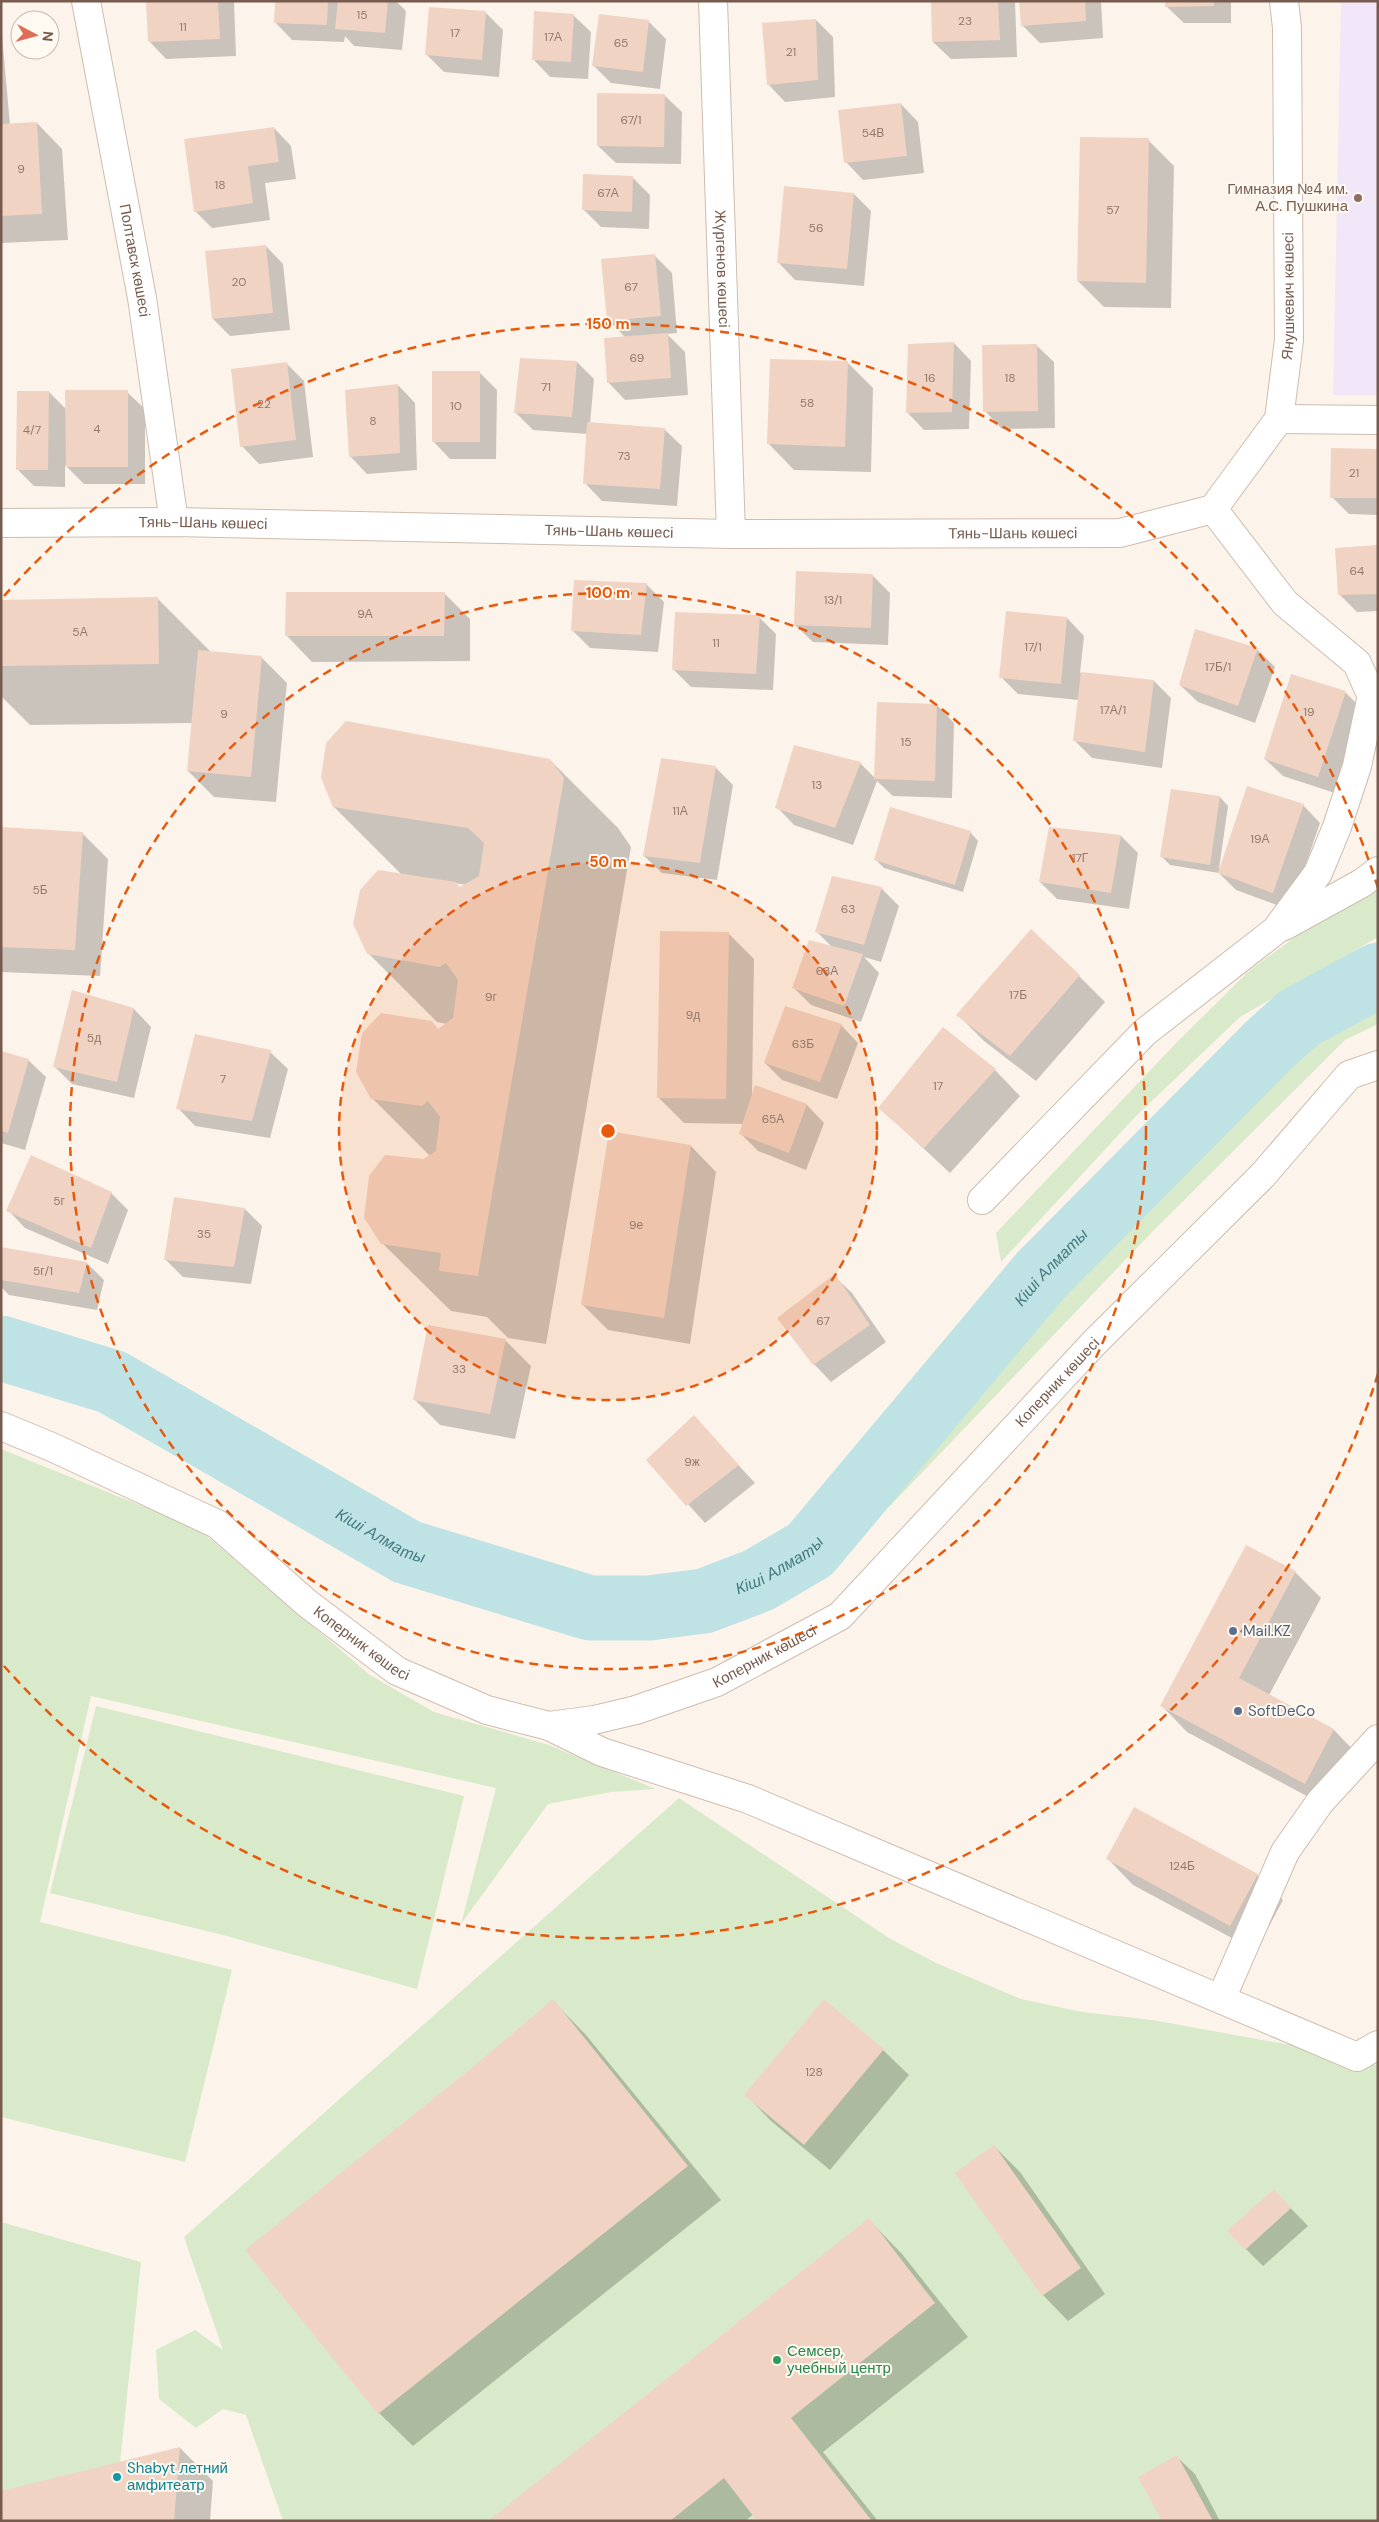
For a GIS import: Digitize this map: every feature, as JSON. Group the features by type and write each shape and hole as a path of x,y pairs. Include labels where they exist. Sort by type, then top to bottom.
{"street":[{"name":"Полтавск көшесі","path":"86,1 142,298 174,522"},
{"name":"Жүргенов көшесі","path":"713,1 731,534"},
{"name":"Янушкевич көшесі","path":"1213,509 1279,419 1289,340 1287,28 1284,1"},
{"path":"1279,419 1378,420"},
{"name":"Тянь-Шань көшесі","path":"1,523 174,522 731,534 1120,533 1213,509"},
{"path":"1213,509 1285,603 1357,663 1375,702 1357,766 1322,864 1318,873 1276,930"},
{"path":"982,1200 1145,1032 1276,930 1362,884 1378,871"},
{"name":"Коперник көшесі","path":"1,1426 54,1448 217,1524 308,1604 397,1671 487,1710 549,1726 594,1720 636,1710 717,1682 840,1616 1094,1343 1263,1175 1349,1075 1378,1064"},
{"path":"549,1726 602,1752 748,1799 1357,2057 1378,2044"},
{"path":"1221,1999 1285,1852 1320,1802 1378,1738"}],"shaded area":[{"name":"Гимназия №4 им. А.С. Пушкина","path":"1341,1 1378,1 1378,395 1333,395"}],"green space":[{"path":"1378,886 1378,937 1240,1017 1135,1117 1001,1262 996,1233 1179,1040 1249,971 1321,918"},
{"path":"1378,989 1378,1024 1345,1040 1152,1232 891,1505 871,1490 1046,1287 1334,1013"},
{"path":"1,1449 199,1529 370,1675 434,1712 549,1745 656,1789 611,1792 548,1804 461,1924 496,1788 91,1696 40,1922 232,1970 185,2162 1,2117"},
{"path":"96,1706 464,1796 417,1989 223,1935 50,1893"},
{"path":"679,1798 889,1938 936,1963 1021,1999 1082,2012 1152,2020 1357,2057 1378,2066 1378,2521 283,2521 246,2415 223,2409 196,2428 159,2399 156,2350 195,2330 223,2350 184,2237"},
{"path":"1,2222 141,2262 114,2521 1,2521"}],"building":[{"path":"146,1 218,1 220,39 148,42"},
{"path":"275,1 328,1 327,25 274,23"},
{"path":"338,1 388,1 385,33 335,29"},
{"path":"931,1 998,1 1000,40 932,42"},
{"path":"1019,1 1085,1 1086,21 1021,26"},
{"path":"1165,1 1214,1 1214,6 1165,7"},
{"path":"429,7 486,11 482,60 425,55"},
{"path":"534,11 574,14 571,62 532,60"},
{"path":"599,14 649,20 643,72 592,66"},
{"path":"816,19 818,80 767,85 762,23"},
{"path":"597,93 665,94 664,147 597,146"},
{"path":"901,103 907,156 844,163 838,110"},
{"path":"37,122 42,214 1,216 1,124"},
{"path":"274,127 279,162 248,166 253,203 194,212 184,139"},
{"path":"1080,137 1149,138 1146,283 1077,281"},
{"path":"583,174 633,176 632,212 582,210"},
{"path":"784,186 854,193 847,269 777,263"},
{"path":"266,245 273,313 212,319 205,251"},
{"path":"655,254 661,316 607,321 601,259"},
{"path":"668,333 671,378 607,383 604,338"},
{"path":"954,342 952,412 906,413 908,344"},
{"path":"1037,344 1038,411 983,412 982,345"},
{"path":"520,358 577,361 572,417 514,413"},
{"path":"770,359 848,361 845,447 767,444"},
{"path":"287,362 296,440 240,447 231,369"},
{"path":"432,371 480,371 480,442 432,442"},
{"path":"398,384 400,453 349,457 345,390"},
{"path":"65,390 128,390 128,467 66,467"},
{"path":"17,391 49,391 48,470 16,470"},
{"path":"587,422 665,428 660,489 583,484"},
{"path":"1331,448 1378,449 1378,498 1330,498"},
{"path":"1378,545 1378,594 1338,595 1335,548"},
{"path":"796,571 873,574 871,628 794,625"},
{"path":"574,580 647,583 641,635 571,631"},
{"path":"286,592 445,592 444,636 285,636"},
{"path":"158,597 159,664 1,666 1,600"},
{"path":"1006,611 1067,617 1061,684 999,678"},
{"path":"675,612 760,615 756,674 672,670"},
{"path":"1195,629 1258,648 1238,706 1179,685"},
{"path":"198,650 262,656 251,777 187,771"},
{"path":"1081,672 1154,680 1145,752 1073,741"},
{"path":"1291,674 1346,691 1318,777 1264,759"},
{"path":"877,702 937,704 935,781 874,779"},
{"path":"346,721 550,759 564,778 478,1276 439,1271 441,1253 381,1244 364,1218 369,1176 385,1155 423,1159 436,1151 440,1117 428,1101 422,1106 371,1099 356,1072 362,1033 381,1013 432,1021 438,1029 453,1018 458,980 446,963 439,967 367,954 353,924 360,890 378,870 456,882 460,887 479,876 484,843 468,828 333,807 321,778 326,743"},
{"path":"794,745 861,762 835,828 775,808"},
{"path":"661,758 716,766 700,863 643,856"},
{"path":"1247,786 1304,804 1273,893 1218,873"},
{"path":"1171,789 1220,796 1210,865 1160,857"},
{"path":"890,807 971,831 955,885 874,860"},
{"path":"1,827 83,832 75,950 1,947"},
{"path":"1049,827 1121,835 1111,893 1039,882"},
{"path":"832,876 882,887 864,945 815,932"},
{"path":"1031,929 1080,975 1010,1056 956,1015"},
{"path":"660,931 729,932 726,1099 657,1098"},
{"path":"809,940 863,954 844,1006 792,988"},
{"path":"72,990 134,1008 117,1082 53,1067"},
{"path":"785,1006 842,1024 820,1082 764,1063"},
{"path":"943,1027 996,1069 924,1148 878,1108"},
{"path":"195,1034 271,1050 252,1121 176,1109"},
{"path":"1,1051 29,1059 8,1133 1,1131"},
{"path":"755,1085 807,1104 789,1153 739,1134"},
{"path":"609,1131 691,1145 664,1318 581,1305"},
{"path":"31,1155 112,1192 91,1248 6,1211"},
{"path":"174,1197 245,1208 234,1267 164,1260"},
{"path":"1,1247 87,1262 79,1293 1,1280"},
{"path":"835,1274 870,1325 813,1365 777,1318"},
{"path":"428,1325 506,1339 490,1414 413,1400"},
{"path":"694,1415 739,1465 686,1506 646,1460"},
{"path":"1246,1545 1296,1571 1239,1678 1334,1729 1305,1784 1160,1706"},
{"path":"1134,1807 1258,1874 1230,1926 1106,1859"},
{"path":"553,1999 688,2166 378,2414 245,2250 479,2062"},
{"path":"824,1999 884,2049 804,2145 744,2095"},
{"path":"994,2145 1081,2268 1042,2296 955,2173"},
{"path":"1274,2189 1291,2208 1245,2250 1227,2231"},
{"name":"Семсер, учебный центр","path":"869,2218 935,2303 791,2418 872,2521 757,2521 724,2478 670,2521 488,2521"},
{"name":"Shabyt летний амфитеатр","path":"180,2447 174,2521 1,2521 1,2491"},
{"path":"1177,2455 1213,2521 1162,2521 1138,2477"}],"waterway":[{"name":"Кіші Алматы","path":"1,1348 112,1382 407,1552 590,1608 649,1608 704,1601 759,1580 810,1550 1041,1275 1271,1043 1299,1018 1378,975"}],"place":[{"name":"Гимназия №4 им. А.С. Пушкина","path":"1358,198"},
{"name":"Mail.KZ","path":"1233,1631"},
{"name":"SoftDeCo","path":"1238,1711"},
{"name":"Семсер, учебный центр","path":"777,2360"},
{"name":"Shabyt летний амфитеатр","path":"117,2477"}]}
